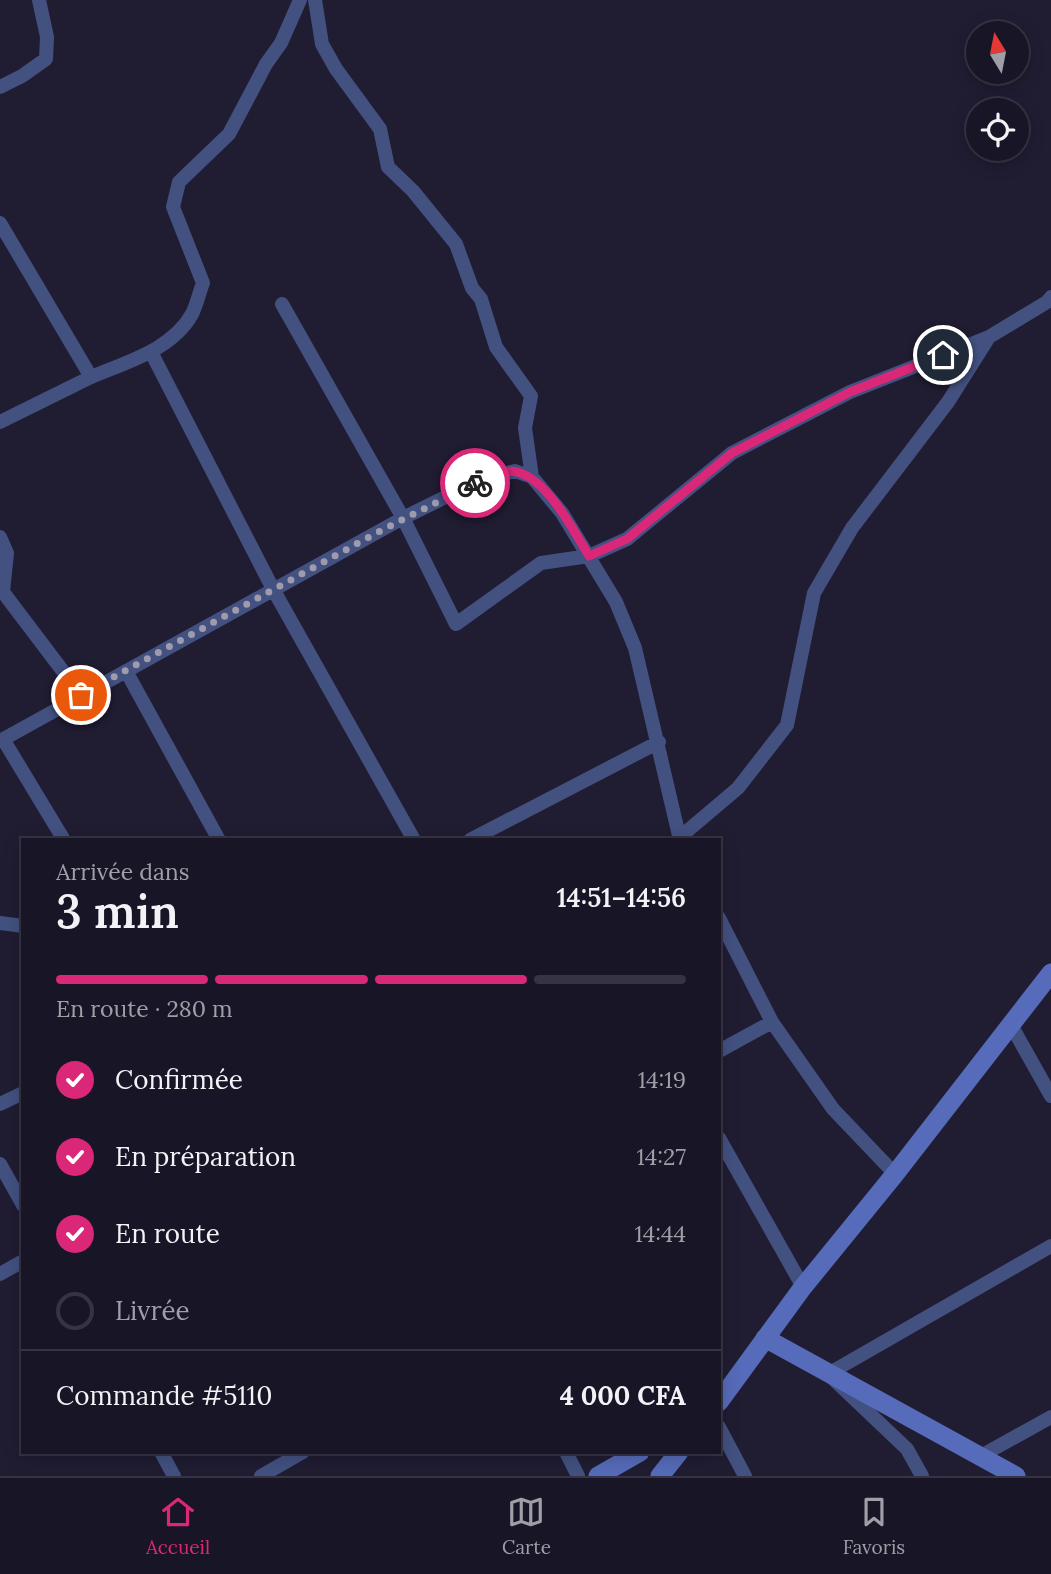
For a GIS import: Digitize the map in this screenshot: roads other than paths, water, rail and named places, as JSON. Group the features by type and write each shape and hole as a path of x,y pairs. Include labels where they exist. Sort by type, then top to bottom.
{"street":[{"path":"0,86 22,76 46,59 47,37 39,0"},
{"path":"0,422 91,377 150,352 177,332 192,314 203,283 173,207 179,182 229,134 266,64 281,43 300,0"},
{"path":"315,0 322,44 343,80 380,130 388,166 413,191 456,244 472,288 481,299 496,347 531,396 525,428 532,477 562,513 589,556 616,602 635,648 680,838"},
{"path":"0,223 91,377"},
{"path":"282,304 403,518 456,624 541,563 589,556 627,539 732,453 850,392 989,337 1051,297"},
{"path":"681,838 738,788 787,725 814,593 852,528 947,402 989,337"},
{"path":"150,352 273,589 413,838"},
{"path":"63,838 2,740 403,518 482,479 514,471 532,477"},
{"path":"0,537 7,553 2,596 81,695"},
{"path":"126,671 218,838"},
{"path":"474,838 659,742"},
{"path":"721,922 772,1022 833,1109 895,1174"},
{"path":"0,923 21,926"},
{"path":"721,1399 803,1287 895,1174 1051,973"},
{"path":"721,1050 772,1022"},
{"path":"1011,1024 1051,1096"},
{"path":"0,1104 21,1094"},
{"path":"721,1142 803,1287"},
{"path":"0,1164 21,1201"},
{"path":"828,1374 1051,1246"},
{"path":"0,1273 21,1262"},
{"path":"765,1338 1016,1476"},
{"path":"828,1374 907,1449 922,1476"},
{"path":"979,1457 1051,1417"},
{"path":"721,1431 745,1476"},
{"path":"162,1454 174,1476"},
{"path":"261,1476 300,1454"},
{"path":"567,1454 579,1476"},
{"path":"598,1476 636,1454"},
{"path":"660,1476 678,1454"}]}
